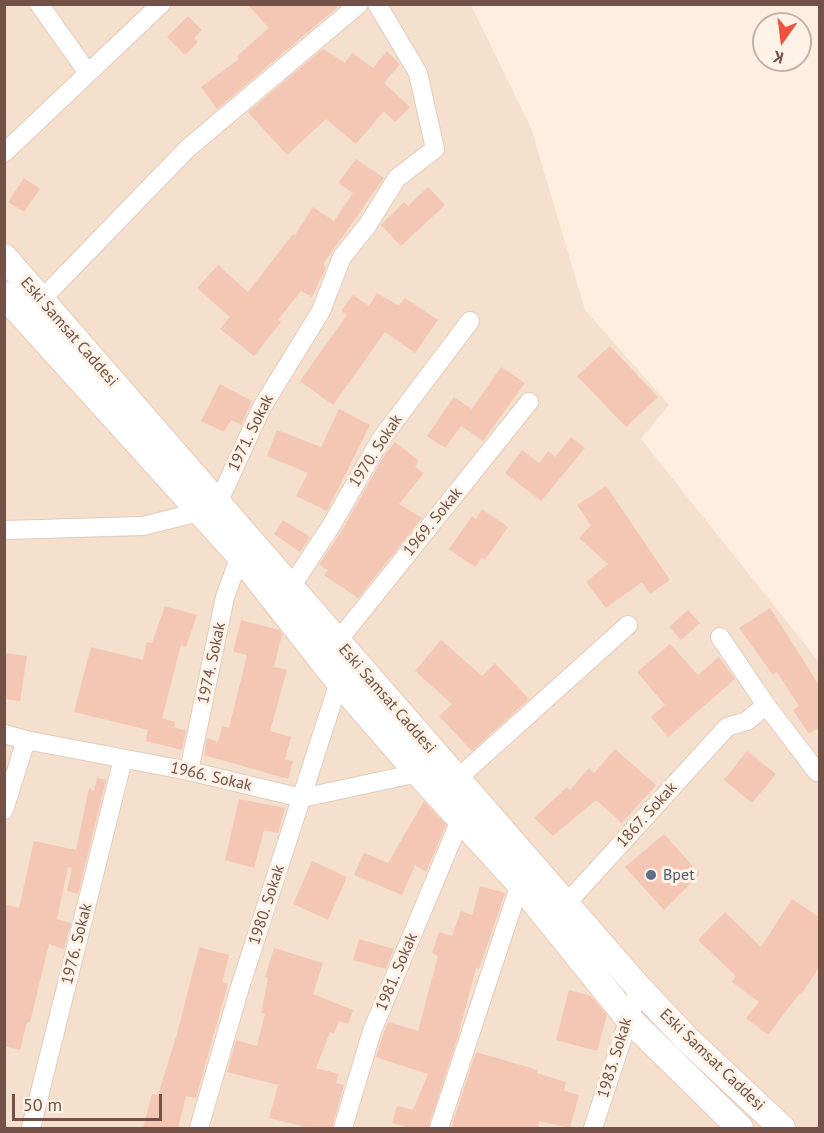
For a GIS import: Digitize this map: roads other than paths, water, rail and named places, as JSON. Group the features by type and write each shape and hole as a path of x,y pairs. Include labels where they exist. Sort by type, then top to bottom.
{"street":[{"path":"39,4 88,73"},
{"path":"4,153 161,4"},
{"path":"41,300 187,149 359,4"},
{"name":"1971. Sokak","path":"208,507 262,407 321,310 342,257 367,226 397,178 435,148 418,73 377,4"},
{"name":"Eski Samsat Caddesi","path":"4,257 208,507 240,556 339,682 418,773 520,884 628,1018 740,1128"},
{"name":"Eski Samsat Caddesi","path":"4,295 208,507 291,587 639,988 686,1038 782,1128"},
{"name":"1970. Sokak","path":"291,587 331,526 381,439 470,321"},
{"name":"1969. Sokak","path":"338,642 529,402"},
{"path":"4,530 143,526 208,507"},
{"name":"1974. Sokak","path":"189,771 225,597 240,556"},
{"path":"457,779 628,625"},
{"path":"720,637 766,705 817,772"},
{"name":"1980. Sokak","path":"199,1128 240,987 339,682"},
{"name":"1867. Sokak","path":"567,903 727,728 747,721 766,705"},
{"name":"1966. Sokak","path":"4,734 189,771 302,798 418,773"},
{"path":"4,810 26,740"},
{"name":"1976. Sokak","path":"31,1128 123,759"},
{"name":"1981. Sokak","path":"343,1128 372,1031 461,818"},
{"path":"439,1128 520,884"},
{"name":"1983. Sokak","path":"593,1128 639,988"}],"place":[{"name":"Bpet","path":"651,875"}]}
